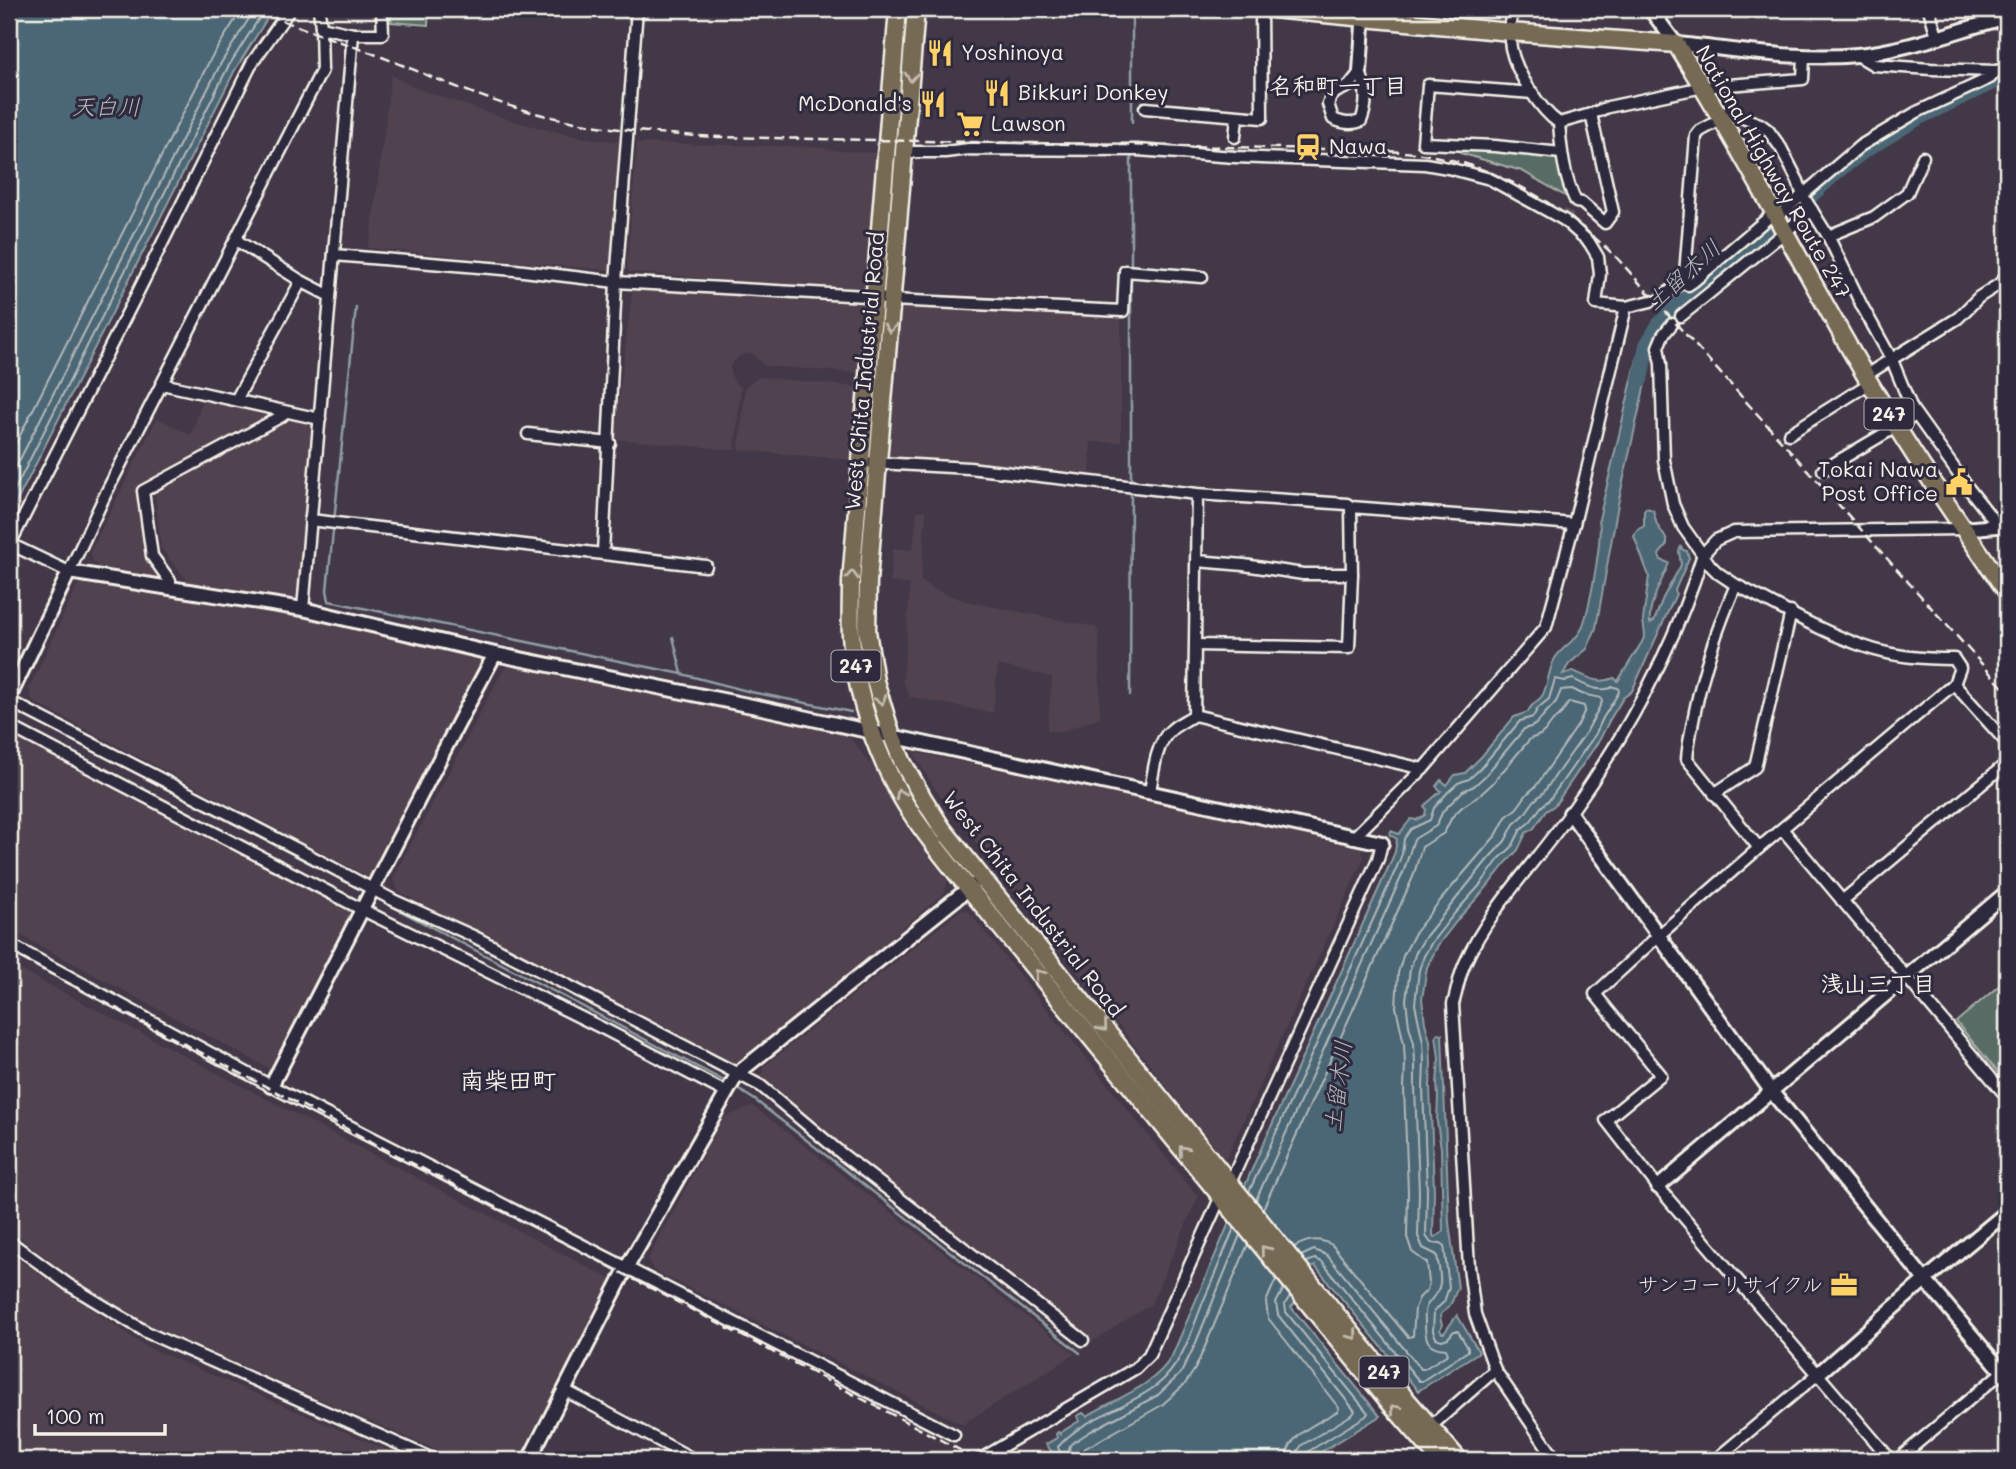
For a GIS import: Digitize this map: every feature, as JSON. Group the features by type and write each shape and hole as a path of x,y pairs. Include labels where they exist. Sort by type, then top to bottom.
{"highway":[{"name":"West Chita Industrial Road","path":"898,9 851,582 851,635 859,688 872,732 902,800 922,830 1228,1193"},
{"name":"West Chita Industrial Road","path":"916,9 868,581 867,631 875,681 892,736 903,763 942,828 1228,1193 1424,1432 1460,1460"},
{"name":"National Highway Route 247","path":"1272,9 1364,13 1510,32 1676,44 1720,115 1868,379 1963,529 2007,592"},
{"name":"West Chita Industrial Road","path":"1424,1432 1438,1460"}],"street":[{"path":"290,9 252,63 9,545 69,572 303,610 495,654 762,708 1382,843 1378,859 1228,1193 1149,1355 1136,1368 979,1460"},
{"path":"319,9 322,70 106,493 9,699 393,901 473,936 761,1086 842,1154 1083,1340"},
{"path":"321,27 353,34 383,34 382,9"},
{"path":"603,554 617,282 638,9"},
{"path":"1145,108 1262,118 1261,9"},
{"path":"1512,9 1511,48 1518,69 1550,117 1559,123 1608,107 1703,87 1803,79 1804,55"},
{"path":"1650,9 1676,44 1804,55 1857,55 1898,48 2007,18"},
{"path":"1929,9 1937,36"},
{"path":"1360,72 1349,86 1331,97 1328,104 1333,119 1355,124 1361,121 1364,113 1367,88 1360,72 1364,13"},
{"path":"303,610 353,34"},
{"path":"1857,55 1874,65 1996,71 2007,68"},
{"path":"1681,316 1780,223 1803,195 1860,146 1917,112 1990,78 1996,71"},
{"path":"1533,93 1428,85 1423,143 1561,152"},
{"path":"1559,123 1561,152 1572,194 1576,202 1582,203 1605,223 1613,212 1591,114"},
{"path":"1662,297 1682,282 1685,274 1696,136 1720,115 1740,117 1760,124 1769,130 1781,148 1803,195 1828,236 1862,306 1892,359 1916,415 1969,489 2004,527"},
{"path":"1236,137 1237,117"},
{"path":"905,152 969,149 1137,150 1235,157 1425,163 1490,179 1564,220 1588,242 1598,257 1600,274 1596,304 1626,307 1651,301"},
{"path":"1828,236 1874,217 1907,193 1923,157"},
{"path":"1682,282 1688,285 1780,223 1811,209"},
{"path":"236,240 330,296"},
{"path":"334,255 515,270 617,282 892,300 1123,311 1125,271 1202,277"},
{"path":"1789,434 1892,359 1958,318 1979,297 2007,276"},
{"path":"236,400 301,281"},
{"path":"1353,838 1423,769 1546,626 1626,307"},
{"path":"1672,324 1658,347 1664,460 1672,504 1683,527 1710,565 1736,586 1863,646 1923,659 1954,659 1960,668 1954,684 1759,848 1595,993 1661,1075 1606,1120 1658,1187 1891,1460"},
{"path":"162,384 320,419"},
{"path":"170,587 170,581 152,556 143,491 285,412"},
{"path":"1823,470 1916,415"},
{"path":"528,434 610,443"},
{"path":"860,462 969,468 1197,494 1573,524"},
{"path":"1194,715 1197,494"},
{"path":"1196,645 1349,648 1351,507"},
{"path":"310,520 706,566"},
{"path":"1556,1460 1495,1370 1475,1314 1469,1267 1453,1004 1464,964 1483,930 1570,813 1643,698 1703,554 1716,540 1734,532 2004,527"},
{"path":"1197,561 1303,574 1352,574"},
{"path":"1736,586 1720,621 1701,683 1687,759 1759,848"},
{"path":"1714,794 1755,767 1791,612"},
{"path":"271,1086 495,654"},
{"path":"1954,684 2007,743"},
{"path":"1150,792 1155,761 1164,739 1169,731 1194,715 1423,769"},
{"path":"9,726 363,910 727,1093"},
{"path":"1842,901 2007,763"},
{"path":"1570,813 1771,1091 1925,1280 2006,1372 1897,1460"},
{"path":"1783,830 2007,1097"},
{"path":"529,1460 627,1267 738,1073 982,878"},
{"path":"1658,1187 2006,894"},
{"path":"9,944 271,1086 954,1435"},
{"path":"1715,1460 2007,1212"},
{"path":"9,1241 69,1285 148,1333 435,1460"},
{"path":"1424,1432 1495,1370"},
{"path":"564,1390 695,1460"}],"shaded area":[{"path":"391,75 415,88 516,122 574,136 632,142 621,269 619,271 367,248 371,236"},
{"path":"637,143 818,147 877,153 865,285 859,291 630,272 627,268"},
{"path":"633,285 863,302 859,373 765,366 751,353 740,355 730,366 731,375 736,384 741,386 735,450 614,439"},
{"path":"901,307 1047,311 1121,317 1121,442 1091,442 1090,477 889,460"},
{"path":"759,377 858,387 852,460 739,450 745,387"},
{"path":"204,396 277,409 277,417 139,490 149,562 164,575 161,580 99,567 90,553 157,418 191,435"},
{"path":"296,415 314,421 297,598 292,601 191,585 161,548 155,494 158,489"},
{"path":"917,511 926,511 921,581 937,591 969,602 1096,627 1099,633 1100,717 1061,732 1047,730 1052,677 998,665 993,713 910,697 903,681 910,585 890,582 893,548 913,550"},
{"path":"88,576 307,614 494,657 372,879 32,701 29,689 79,582"},
{"path":"520,661 847,733 869,763 872,763 899,815 947,880 945,892 743,1064 730,1066 398,891 393,878 504,668"},
{"path":"9,730 357,905 281,1067 272,1070 9,929"},
{"path":"913,752 1257,823 1361,848 1364,858 1225,1161 959,821"},
{"path":"961,910 968,911 1198,1197 1151,1304 1092,1342 762,1085 763,1067"},
{"path":"9,964 618,1283 523,1460 460,1460 146,1324 79,1283 9,1229"},
{"path":"753,1106 1075,1354 964,1425 653,1270 648,1259 723,1118"},
{"path":"9,1253 145,1346 410,1460 9,1460"}],"green space":[{"path":"392,9 429,9 428,25 391,22"},
{"path":"1460,149 1557,156 1567,197 1522,171 1460,153"},
{"path":"2007,979 2007,1083 1956,1022"}],"water":[{"name":"天白川","path":"14,9 273,9 235,70 9,517 9,18"},
{"path":"1637,359 1650,361 1618,504 1596,628 1587,649 1569,664 1563,674 1573,671 1593,679 1603,681 1614,678 1618,681 1642,642 1645,635 1643,620 1649,576 1634,536 1637,530 1644,526 1646,508 1653,510 1657,525 1667,540 1659,555 1661,560 1669,563 1653,600 1650,623 1654,621 1681,565 1681,547 1687,551 1689,558 1675,590 1676,594 1632,691 1623,698 1600,739 1555,805 1526,833 1518,850 1438,945 1427,967 1422,999 1430,1041 1433,1236 1443,1232 1441,1148 1437,1122 1438,1033 1442,1034 1449,1223 1458,1288 1450,1305 1441,1315 1440,1330 1444,1333 1457,1315 1479,1352 1418,1391 1315,1266 1309,1269 1291,1307 1380,1416 1308,1460 1058,1460 1046,1444 1057,1438 1058,1432 1061,1436 1060,1433 1079,1421 1077,1416 1083,1413 1087,1416 1145,1384 1172,1356 1256,1160 1395,852 1397,839 1390,835 1391,831 1399,834 1411,819 1416,820 1425,815 1424,806 1441,791 1436,786 1441,780 1447,785 1455,775 1465,773 1514,717 1528,712 1544,693 1557,656 1580,632 1594,577 1599,519"}],"waterway":[{"path":"1132,9 1132,122"},
{"name":"土留木川","path":"1640,380 1647,345 1659,325 1677,306 1764,233 1784,220 1836,172 1862,152 1919,117 2007,75"},
{"path":"1131,156 1131,268"},
{"path":"1131,275 1131,482"},
{"path":"356,307 327,590 329,601 682,674"},
{"path":"1130,695 1131,489"},
{"path":"673,637 682,674 751,692 851,712"},
{"path":"26,715 365,892"},
{"path":"374,897 728,1083"},
{"path":"733,1086 755,1100 1080,1353"}],"tunnel":[{"path":"1235,137 1235,157"},
{"path":"1564,220 1576,202"}],"railway":[{"path":"255,9 505,104 548,116 621,129 719,137 1393,151 1443,158 1498,176 1549,203 1617,258 2007,692"},
{"path":"9,952 979,1460"}],"place":[{"name":"Yoshinoya","path":"940,53"},
{"name":"Bikkuri Donkey","path":"997,93"},
{"name":"McDonald's","path":"933,104"},
{"name":"Lawson","path":"970,124"},
{"name":"Nawa","path":"1308,147"},
{"name":"Tokai Nawa Post Office","path":"1959,482"},
{"name":"サンコーリサイクル","path":"1844,1285"}],"district":[{"name":"名和町一丁目","path":"1338,86"},
{"name":"浅山三丁目","path":"1878,984"},
{"name":"南柴田町","path":"508,1081"}]}
